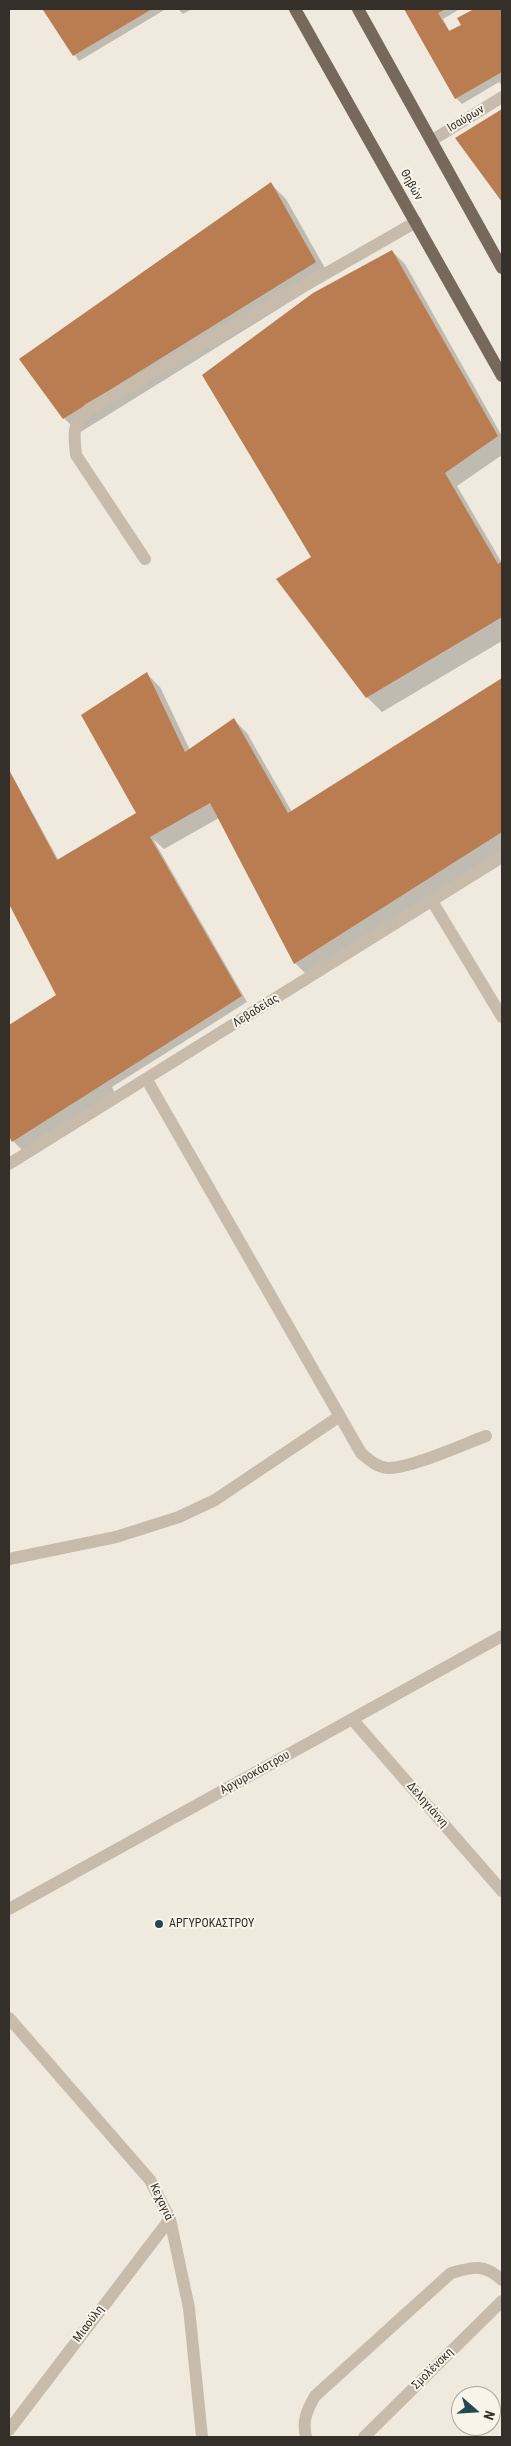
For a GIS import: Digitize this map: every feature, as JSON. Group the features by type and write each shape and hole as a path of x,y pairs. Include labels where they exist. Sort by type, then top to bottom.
{"main road":[{"name":"Θηβών","path":"295,9 502,376"},
{"path":"358,9 502,268"}],"street":[{"name":"Ισαύρων","path":"430,141 502,97"},
{"path":"145,559 76,455 74,434 76,422 89,409 416,222"},
{"name":"Λεβαδείας","path":"9,1164 147,1080 502,857"},
{"path":"432,901 502,1018"},
{"path":"147,1080 361,1453 370,1462 387,1468 403,1466 486,1436"},
{"path":"9,1559 116,1537 179,1517 214,1500 340,1416"},
{"name":"Αργυροκάστρου","path":"9,1909 502,1636"},
{"name":"Δεληγιάννη","path":"352,1719 502,1891"},
{"name":"Κεχαγιά","path":"10,2024 150,2180 170,2219 189,2308 202,2437"},
{"name":"Μιαούλη","path":"9,2430 170,2219"},
{"path":"306,2437 304,2428 306,2412 315,2396 451,2273 468,2268 484,2268 502,2280"},
{"name":"Σμολένσκη","path":"364,2437 502,2301"}],"building":[{"path":"152,9 73,56 43,10"},
{"path":"404,9 446,9 438,13 449,31 461,25 457,18 474,9 502,9 502,72 455,99"},
{"path":"502,109 502,202 455,138"},
{"path":"271,182 316,262 63,419 19,359"},
{"path":"392,250 498,436 445,473 498,564 502,561 502,617 366,698 276,579 311,557 202,375 313,293"},
{"path":"147,672 185,752 234,718 288,813 502,678 502,832 294,964 210,803 150,837 242,996 12,1142 9,1136 9,1025 56,995 9,904 9,770 57,860 136,813 81,715"}],"place":[{"name":"ΑΡΓΥΡΟΚΑΣΤΡΟΥ","path":"159,1924"}]}
